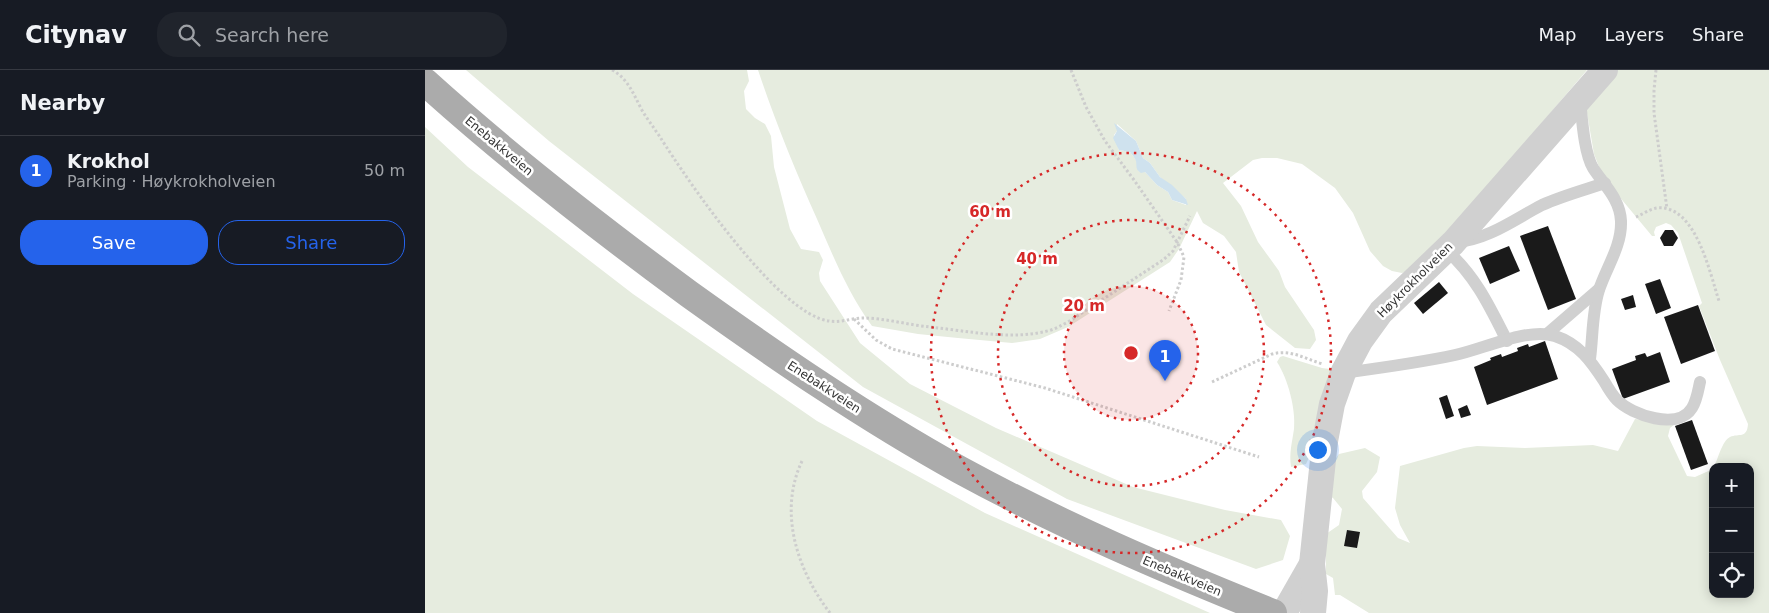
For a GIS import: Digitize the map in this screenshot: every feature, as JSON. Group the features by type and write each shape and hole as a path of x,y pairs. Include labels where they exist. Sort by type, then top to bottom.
{"main road":[{"name":"Enebakkveien","path":"425,82 483,132 599,226 729,322 863,413 960,470 1051,517 1177,574 1273,613"}],"street":[{"name":"Høykrokholveien","path":"1313,613 1315,591 1312,564 1325,440 1332,404 1345,369 1360,341 1381,312 1450,246 1605,70"},
{"name":"Høykrokholveien","path":"1284,613 1312,564"}],"lane":[{"path":"1580,100 1584,135 1592,166 1616,201 1620,211 1621,222 1616,249 1599,290 1595,307 1590,359"},
{"path":"1507,341 1487,300 1450,246 1489,234 1544,204 1605,183"},
{"path":"1547,334 1599,290"},
{"path":"1345,369 1455,355 1533,334 1547,334 1575,346 1590,359 1617,400 1635,413 1650,418 1675,419 1692,409 1700,382"}],"path":[{"path":"612,70 620,74 628,82 644,113 680,168 755,266 784,295 818,318 829,321 863,318 1014,336 1052,330 1068,322 1163,260 1173,250 1190,216"},
{"path":"1071,70 1086,107 1105,141 1177,242 1184,257 1181,280 1169,311"},
{"path":"1656,70 1654,113 1667,209"},
{"path":"1621,222 1653,209 1667,209 1683,217 1696,236 1719,301"},
{"path":"853,319 876,340 892,349 1045,388 1259,457"},
{"path":"1212,382 1272,354 1282,352 1296,354 1321,364 1345,369"},
{"path":"802,461 795,476 792,489 791,525 804,572 830,613"}],"shaded area":[{"path":"466,70 747,70 749,81 744,91 746,109 765,124 771,136 774,167 790,229 801,249 819,252 823,260 819,273 820,281 860,343 910,384 996,428 1133,487 1225,510 1281,520 1290,536 1283,560 1256,569 1067,499 863,387 549,141"},
{"path":"758,70 1587,70 1481,194 1412,270 1402,273 1392,271 1383,266 1370,251 1353,213 1335,188 1302,164 1277,158 1253,160 1223,183 1241,206 1258,242 1279,271 1285,287 1314,330 1316,340 1310,349 1295,348 1266,325 1239,272 1236,252 1224,236 1203,223 1197,211 1179,249 1170,262 1068,327 1040,339 1012,343 918,334 872,326 848,287 835,260 778,127","holes":["1117,124 1136,141 1143,158 1150,163 1160,177 1186,199 1186,205 1172,200 1168,192 1157,185 1145,172 1140,172 1136,160 1130,152 1119,150 1114,135 1117,131"]},
{"path":"1612,70 1769,70 1769,613 1369,613 1340,595 1335,595 1333,578 1326,574 1326,534 1339,525 1342,509 1333,498 1327,495 1331,465 1339,454 1365,448 1380,457 1377,472 1362,491 1363,498 1398,538 1410,543 1400,525 1395,508 1400,466 1477,446 1525,448 1593,445 1618,451 1635,419 1675,424 1670,428 1668,436 1687,476 1695,477 1709,471 1709,598 1754,598 1754,463 1716,463 1727,439 1744,434 1748,424 1699,306 1702,303 1678,233 1671,225 1666,223 1656,227 1655,236 1652,236 1603,177 1594,154 1586,107"},
{"path":"425,127 468,167 633,294 817,421 985,513 1210,613 425,613"},
{"path":"1283,356 1322,368 1337,370 1306,464 1291,467 1294,412 1288,385 1277,362"}],"water":[{"path":"1114,123 1136,141 1143,158 1150,163 1160,177 1172,185 1186,199 1188,205 1172,200 1168,192 1157,185 1145,172 1141,173 1138,170 1136,160 1130,152 1119,150 1113,138 1117,131"}],"building":[{"path":"1548,226 1576,299 1548,310 1520,236"},
{"path":"1665,230 1673,230 1678,238 1673,246 1664,246 1660,238"},
{"path":"1509,246 1520,271 1490,284 1479,258"},
{"path":"1660,279 1671,308 1656,314 1645,284"},
{"path":"1439,282 1448,293 1423,314 1414,303"},
{"path":"1633,295 1636,307 1625,310 1621,299"},
{"path":"1698,305 1715,351 1681,364 1664,317"},
{"path":"1545,341 1558,379 1487,405 1474,367 1501,354 1502,357 1518,351 1517,348 1528,344 1529,347"},
{"path":"1660,352 1670,382 1623,399 1612,369 1636,360 1635,356 1645,353 1647,357"},
{"path":"1447,395 1454,416 1446,419 1439,398"},
{"path":"1467,405 1471,415 1461,418 1458,409"},
{"path":"1692,420 1708,464 1691,470 1675,426"},
{"path":"1347,530 1360,532 1357,548 1344,546"}],"place":[{"name":"Krokhol","path":"1165,381"}]}
